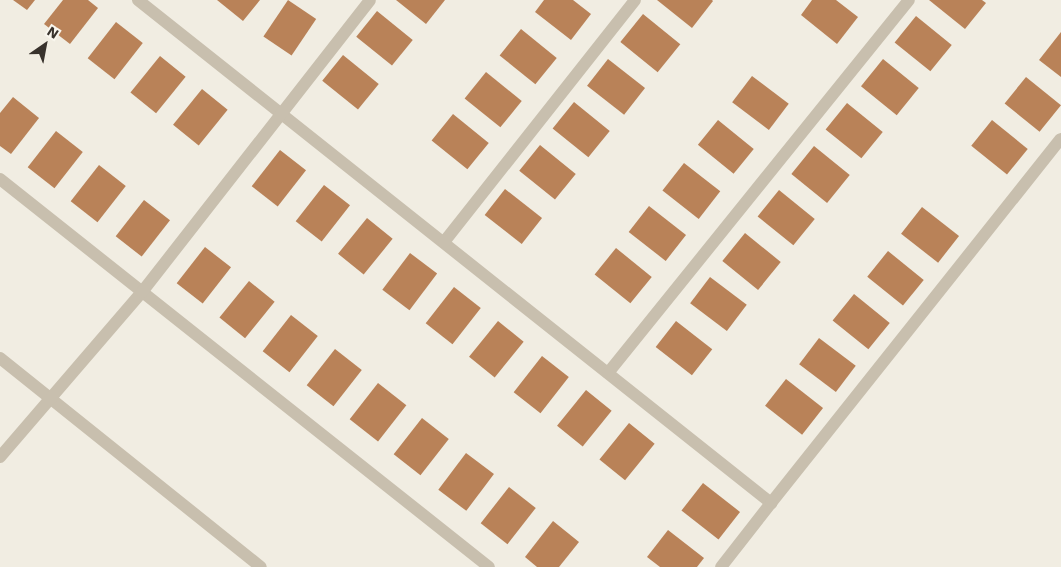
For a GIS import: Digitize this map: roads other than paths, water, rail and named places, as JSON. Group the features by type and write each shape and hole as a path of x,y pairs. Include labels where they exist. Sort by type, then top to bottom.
{"street":[{"path":"138,0 771,503"},
{"path":"0,457 142,292 370,0"},
{"path":"444,242 635,0"},
{"path":"608,373 909,0"},
{"path":"721,567 1061,139"},
{"path":"0,179 489,567"},
{"path":"0,358 52,397 261,567"}]}
